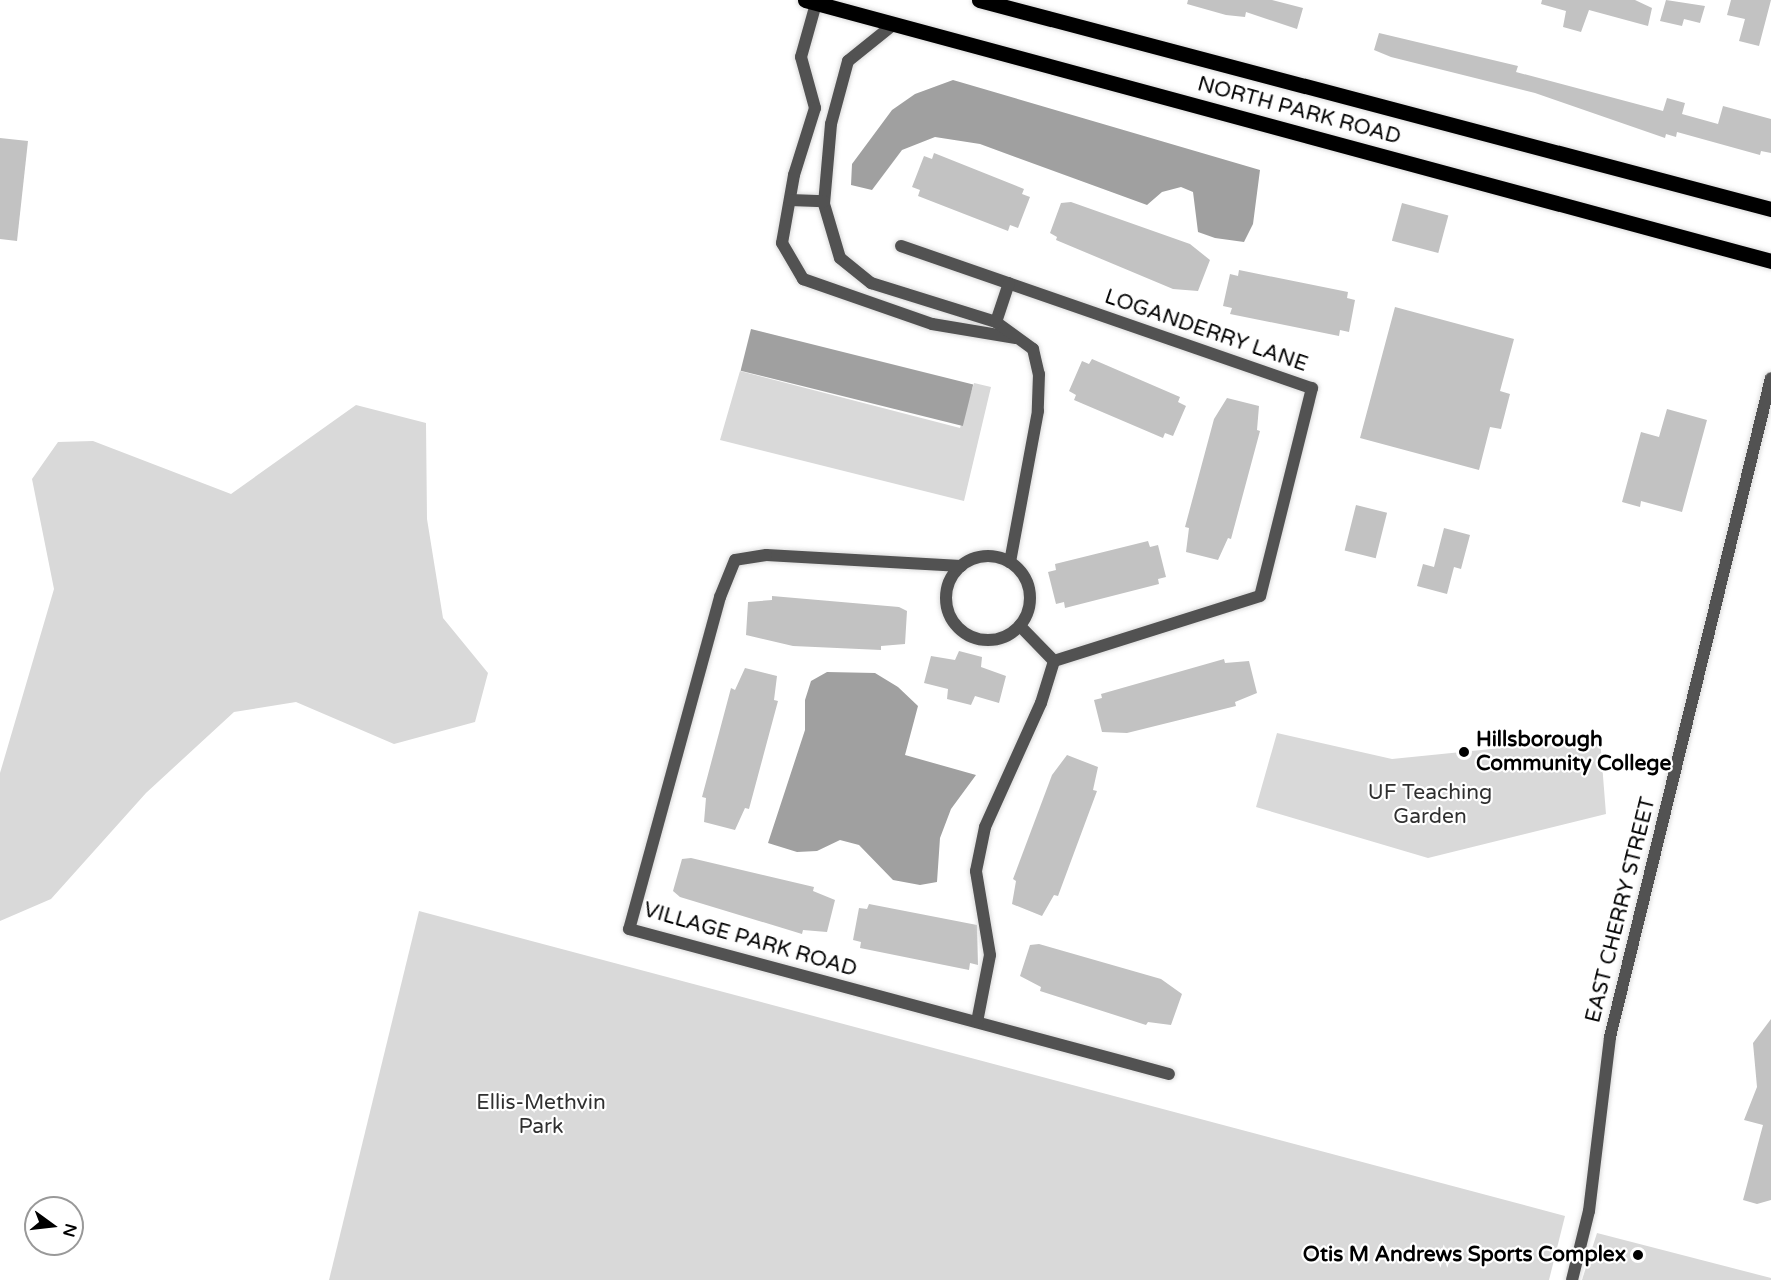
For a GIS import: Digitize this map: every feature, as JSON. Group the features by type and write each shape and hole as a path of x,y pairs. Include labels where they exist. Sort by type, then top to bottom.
{"main road":[{"name":"NORTH PARK ROAD","path":"979,0 1771,209"},
{"name":"NORTH PARK ROAD","path":"813,1 1771,261"}],"street":[{"path":"813,1 801,57 815,108 789,200 782,243 803,279 932,324 1018,338"},
{"path":"894,24 848,61 834,113 824,201 840,258 864,278 996,322 1033,349 1040,375 1038,411 1010,562 1027,579 1031,592 1030,606 1020,626 991,641 977,639 954,624 945,597 948,584 961,566"},
{"path":"815,108 834,113"},
{"path":"789,200 824,201"},
{"name":"LOGANDERRY LANE","path":"901,246 1312,388 1260,596 1054,661"},
{"path":"856,299 864,278"},
{"path":"996,322 1009,283"},
{"name":"EAST CHERRY STREET","path":"1572,1280 1589,1211 1610,1037 1771,378"},
{"name":"VILLAGE PARK ROAD","path":"977,1022 629,929 720,597 735,560 766,555 961,566 979,556 1010,562"},
{"path":"1020,626 1054,661 1041,703 984,827 976,871 990,955 977,1022 1169,1074"}],"green space":[{"path":"740,371 960,428 974,383 991,387 964,501 720,440"},
{"path":"356,405 426,423 427,519 443,618 488,673 475,722 394,744 296,702 234,712 146,793 51,899 0,921 0,773 54,589 32,479 58,442 93,441 231,494"},
{"name":"UF Teaching Garden","path":"1277,733 1392,759 1600,738 1606,814 1428,858 1256,807"},
{"name":"Ellis-Methvin Park","path":"419,911 1565,1216 1549,1280 329,1280"},
{"name":"Otis M Andrews Sports Complex","path":"1597,1233 1771,1278 1771,1280 1582,1280"}],"shaded area":[{"path":"953,80 1260,170 1253,224 1244,242 1215,238 1198,232 1193,192 1181,187 1162,192 1147,205 980,144 935,137 902,150 872,190 851,185 852,164 892,110 915,94"},
{"path":"751,329 973,384 963,426 741,371"},
{"path":"827,672 875,673 898,687 918,706 905,755 976,775 951,809 940,838 937,882 920,885 893,880 859,845 840,840 817,851 797,852 768,843 805,730 805,700 811,681"}],"building":[{"path":"1188,0 1272,0 1303,8 1297,29 1246,12 1245,17 1226,15 1187,4"},
{"path":"1542,0 1635,0 1652,8 1648,26 1589,10 1581,32 1563,27 1566,11 1541,4"},
{"path":"1666,0 1705,6 1700,23 1684,19 1682,26 1660,21"},
{"path":"1731,0 1771,0 1759,46 1739,41 1745,19 1727,15"},
{"path":"1379,33 1518,66 1516,72 1663,111 1667,98 1685,103 1682,114 1718,124 1723,106 1771,119 1771,153 1761,151 1760,155 1677,132 1676,137 1666,134 1665,138 1535,93 1391,57 1374,50"},
{"path":"0,138 28,141 17,241 0,239"},
{"path":"934,153 1024,189 1022,194 1030,197 1018,228 1010,225 1008,231 918,196 920,190 912,187 924,156 932,159"},
{"path":"1071,202 1190,244 1210,260 1198,291 1173,289 1056,240 1057,237 1050,233 1061,203"},
{"path":"1402,203 1448,215 1438,253 1392,241"},
{"path":"1239,270 1348,292 1347,298 1355,300 1349,332 1340,330 1339,336 1230,314 1232,308 1223,306 1230,274 1238,276"},
{"path":"1395,307 1514,339 1500,391 1510,394 1501,429 1490,427 1479,470 1360,438"},
{"path":"1092,359 1180,397 1178,402 1186,406 1173,436 1165,433 1163,438 1074,400 1076,395 1069,391 1082,361 1089,364"},
{"path":"1227,398 1259,406 1257,430 1260,431 1231,539 1228,538 1218,560 1186,552 1189,528 1185,527 1214,419"},
{"path":"1667,409 1707,420 1682,512 1641,501 1640,507 1622,502 1641,432 1659,437"},
{"path":"1356,505 1387,513 1376,558 1345,551"},
{"path":"1444,528 1470,535 1461,569 1454,567 1447,594 1417,586 1423,564 1434,567"},
{"path":"1148,541 1150,547 1158,545 1166,577 1158,579 1159,584 1065,608 1064,602 1056,604 1048,572 1056,570 1055,564"},
{"path":"772,596 899,607 907,611 905,644 881,646 881,650 793,646 746,635 748,602 772,600"},
{"path":"959,651 982,657 981,667 1006,676 999,703 975,696 971,705 947,699 948,689 924,683 931,656 955,660"},
{"path":"1224,659 1225,663 1249,661 1257,693 1235,702 1236,706 1127,733 1102,732 1094,700 1102,698 1101,694"},
{"path":"745,668 777,676 774,700 778,701 749,809 745,808 735,830 704,822 706,798 702,797 731,688 735,690"},
{"path":"1067,755 1098,767 1093,790 1097,791 1058,896 1054,895 1042,916 1012,904 1016,881 1013,879 1052,775"},
{"path":"691,858 814,887 813,891 835,900 827,932 803,930 802,934 680,897 673,891 682,859"},
{"path":"869,904 977,925 978,965 970,963 969,970 860,948 861,942 853,940 859,908 867,909"},
{"path":"1039,944 1161,979 1182,994 1171,1025 1148,1022 1146,1025 1040,991 1041,987 1020,976 1030,945"},
{"path":"1771,1019 1771,1200 1757,1204 1743,1200 1763,1125 1744,1120 1757,1087 1753,1043"}],"place":[{"name":"Hillsborough Community College","path":"1464,752"},
{"name":"Otis M Andrews Sports Complex","path":"1638,1255"}]}
